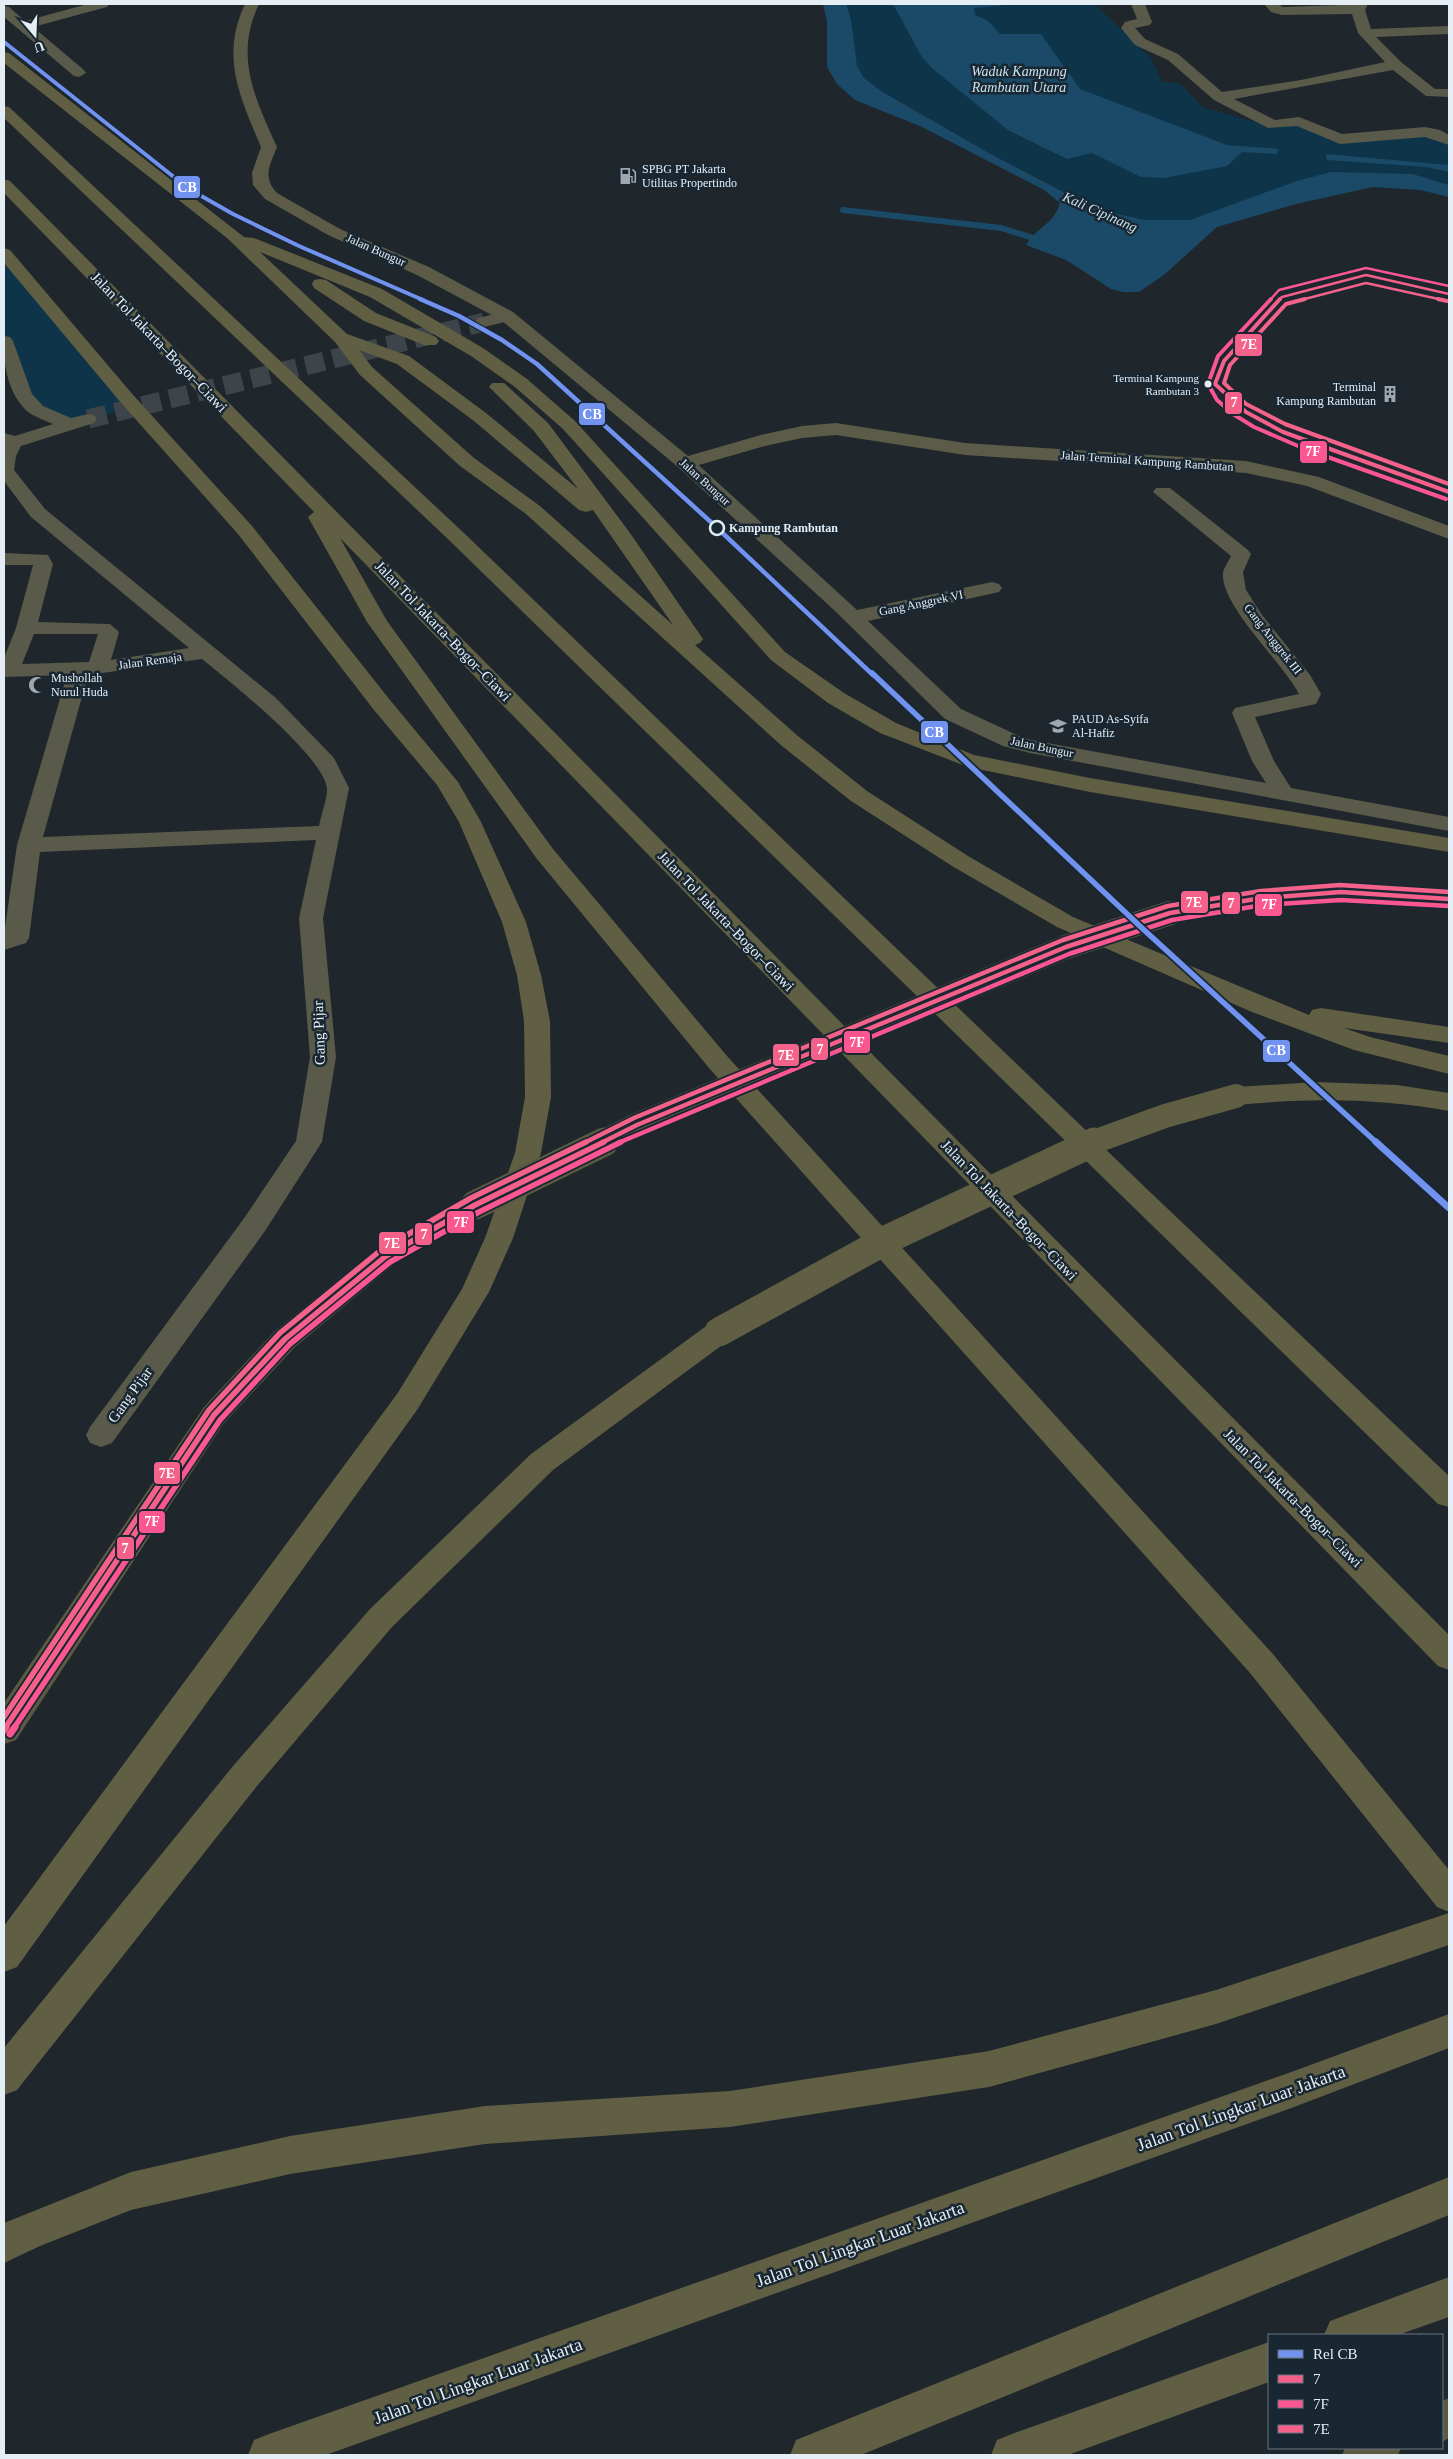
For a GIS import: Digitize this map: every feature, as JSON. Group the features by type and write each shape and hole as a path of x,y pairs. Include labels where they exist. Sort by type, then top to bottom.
{"highway":[{"path":"4,56 232,235 340,338 366,371 467,462 532,510 790,741 858,796 960,861 1065,922 1261,1006 1363,1044 1449,1065"},
{"path":"4,110 458,538 1139,1198 1449,1495"},
{"name":"Jalan Tol Jakarta–Bogor–Ciawi","path":"4,184 1020,1222 1449,1656"},
{"path":"232,235 376,293 477,352 522,383 570,425 611,474 684,549 731,606 778,656 836,698 888,728 977,762 1090,786 1219,805 1449,845"},
{"path":"4,254 128,400 245,530 382,705 447,782 474,832 514,922 524,958 537,1021 538,1097 528,1153 499,1238 476,1292 407,1402 4,1955"},
{"path":"253,254 312,279 370,317 446,348 499,388 541,427 623,537 719,677"},
{"path":"340,338 403,360 480,418 623,537"},
{"path":"300,486 377,622 545,854 718,1062 1261,1663 1449,1896"},
{"path":"1261,1006 1449,1035"},
{"path":"4,2077 245,1776 381,1618 542,1462 719,1332 890,1238 1095,1141 1165,1116 1236,1096 1285,1091 1410,1095 1449,1102"},
{"path":"4,2244 28,2231 131,2191 290,2155 485,2125 730,2110 989,2069 1216,2007 1449,1929"},
{"name":"Jalan Tol Lingkar Luar Jakarta","path":"269,2455 1294,2089 1449,2031"},
{"path":"811,2455 1449,2196"},
{"path":"1347,2334 1449,2298"},
{"path":"1012,2455 1268,2362"}],"main road":[{"path":"4,1730 214,1415 285,1339 386,1256 475,1205 637,1125 1066,947 1170,913 1262,898 1341,892 1449,899"},
{"path":"1363,2455 1378,2449"}],"street":[{"path":"23,26 102,4"},
{"name":"Jalan Bungur","path":"252,4 248,10 239,44 239,66 246,93 269,147 260,173 261,185 271,196 334,232 424,271 507,316 686,463 953,714 1011,741 1449,824"},
{"path":"1138,4 1145,22 1128,26 1131,32 1144,44 1173,57 1219,97 1273,125 1299,121 1340,140 1425,132 1435,133 1449,141"},
{"path":"1271,4 1276,9 1282,11 1359,7 1365,33 1396,65 1431,94 1449,93"},
{"path":"4,10 79,73"},
{"path":"1365,33 1449,30"},
{"path":"1219,97 1301,84 1356,71 1396,65"},
{"path":"484,322 507,316"},
{"path":"4,341 24,395 36,410 68,424"},
{"path":"9,440 88,419"},
{"name":"Jalan Terminal Kampung Rambutan","path":"686,463 761,441 802,432 836,429 964,449 1246,467 1312,481 1449,533"},
{"name":"Gang Pijar","path":"9,440 5,470 38,513 268,703 326,763 338,788 327,833 311,918 323,1057 309,1142 255,1224 101,1435"},
{"name":"Gang Anggrek III","path":"1163,492 1241,554 1233,573 1236,588 1252,616 1299,672 1310,694 1308,699 1243,714 1263,761 1283,793"},
{"path":"4,559 34,558 41,559 43,564 26,628 6,671"},
{"name":"Gang Anggrek VI","path":"851,618 992,588"},
{"path":"4,942 17,938 29,845 89,669 109,632 103,628 26,628"},
{"name":"Jalan Remaja","path":"6,671 89,669 206,652"},
{"path":"29,845 327,833"}],"shaded area":[{"path":"846,4 1095,4 1151,58 1162,82 1179,83 1204,108 1271,126 1297,122 1340,143 1426,134 1449,145 1449,185 1413,174 1180,222 1146,220 1098,210 987,152 881,91 864,78 857,67 851,19"},
{"path":"4,253 136,407 68,424 24,395 4,341"}],"water":[{"name":"Kali Cipinang","path":"823,4 846,4 851,19 857,66 864,78 881,91 987,152 1098,210 1146,220 1190,220 1297,181 1331,172 1413,174 1449,185 1449,197 1420,190 1373,187 1296,204 1217,227 1165,274 1139,292 1123,292 1111,289 1066,260 1026,245 1050,221 1060,203 1044,190 922,127 855,100 837,84 827,67 827,22"},
{"name":"Waduk Kampung Rambutan Utara","path":"893,4 1015,4 974,8 975,15 988,21 1000,34 1041,34 1080,89 1227,145 1278,149 1277,154 1242,152 1227,166 1164,178 1141,177 1092,153 1067,159 1008,130 933,69 922,57"},
{"path":"1326,154 1449,165 1449,172 1426,167 1327,160"}],"waterway":[{"path":"843,210 1001,228 1046,242"}],"tunnel":[{"path":"88,419 484,322"}],"rail line":[{"name":"CB","path":"4,42 189,189 233,214 299,246 459,316 502,340 537,364 713,524 1143,929 1449,1208"}],"transit line":[{"name":"7F","path":"1446,499 1305,449 1254,427 1233,414 1217,400 1208,384 1218,356 1279,290 1366,268 1449,286"},
{"name":"7","path":"1449,294 1366,275 1282,297 1224,361 1215,384 1246,412 1283,432 1449,492"},
{"name":"7E","path":"1447,301 1366,283 1286,304 1230,365 1224,383 1246,404 1285,424 1449,484"},
{"name":"7E","path":"4,1717 209,1410 280,1333 381,1250 471,1198 634,1118 1063,940 1168,906 1261,891 1340,885 1449,892"},
{"name":"7","path":"4,1730 214,1415 285,1339 386,1256 475,1205 637,1125 1066,947 1170,913 1262,898 1341,892 1449,899"},
{"name":"7F","path":"10,1734 220,1420 290,1344 390,1262 479,1212 640,1132 1069,954 1172,920 1263,905 1341,900 1449,906"}],"place":[{"name":"SPBG PT Jakarta Utilitas Propertindo","path":"628,176"},
{"name":"Terminal Kampung Rambutan 3","path":"1208,384"},
{"name":"Terminal Kampung Rambutan","path":"1390,394"},
{"name":"Kampung Rambutan","path":"717,528"},
{"name":"Mushollah Nurul Huda","path":"37,685"},
{"name":"PAUD As-Syifa Al-Hafiz","path":"1058,726"}]}
